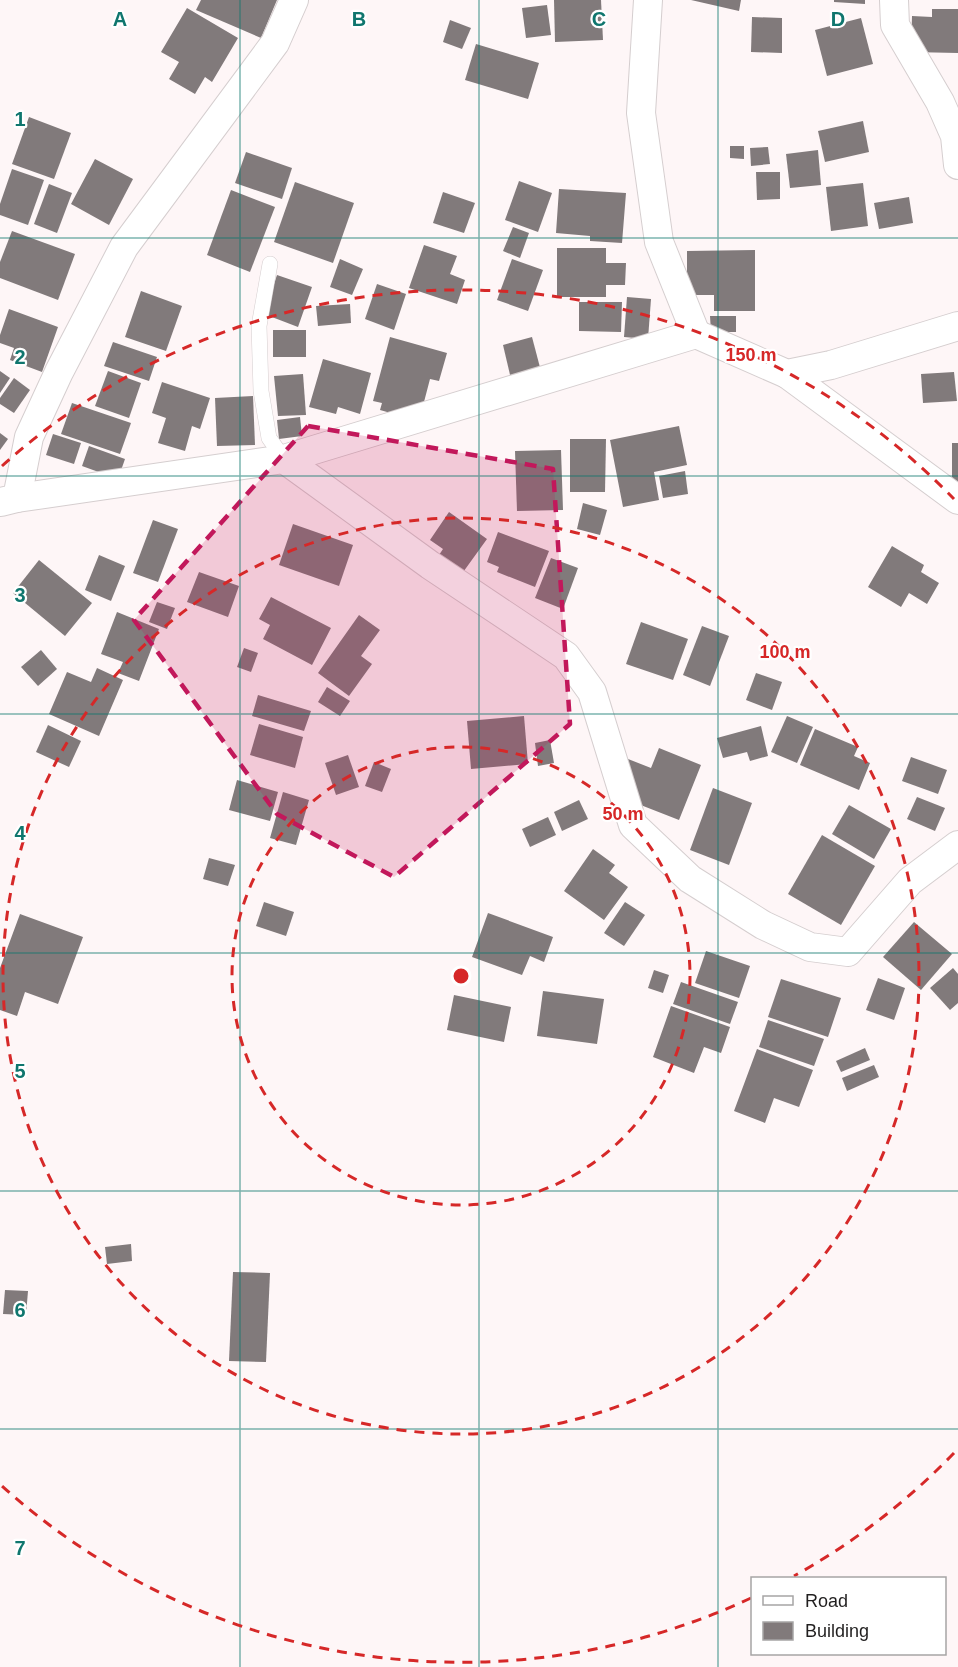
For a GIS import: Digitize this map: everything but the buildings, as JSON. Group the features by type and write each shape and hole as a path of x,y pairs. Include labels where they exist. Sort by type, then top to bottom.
{"street":[{"path":"294,0 275,43 124,247 59,372 29,437 9,500 284,459 696,334 788,374 958,500"},
{"path":"648,0 641,113 658,242 696,334"},
{"path":"894,0 895,25 956,134 958,165"},
{"path":"788,374 831,364 958,326"},
{"path":"284,459 430,565 566,656 592,692 633,825 690,879 762,926 810,947 848,952 910,881 958,845"}],"lane":[{"path":"270,264 259,326 261,391 269,438 284,459"}],"highlighted area":[{"path":"308,426 553,469 570,724 394,877 277,814 134,620"}]}
